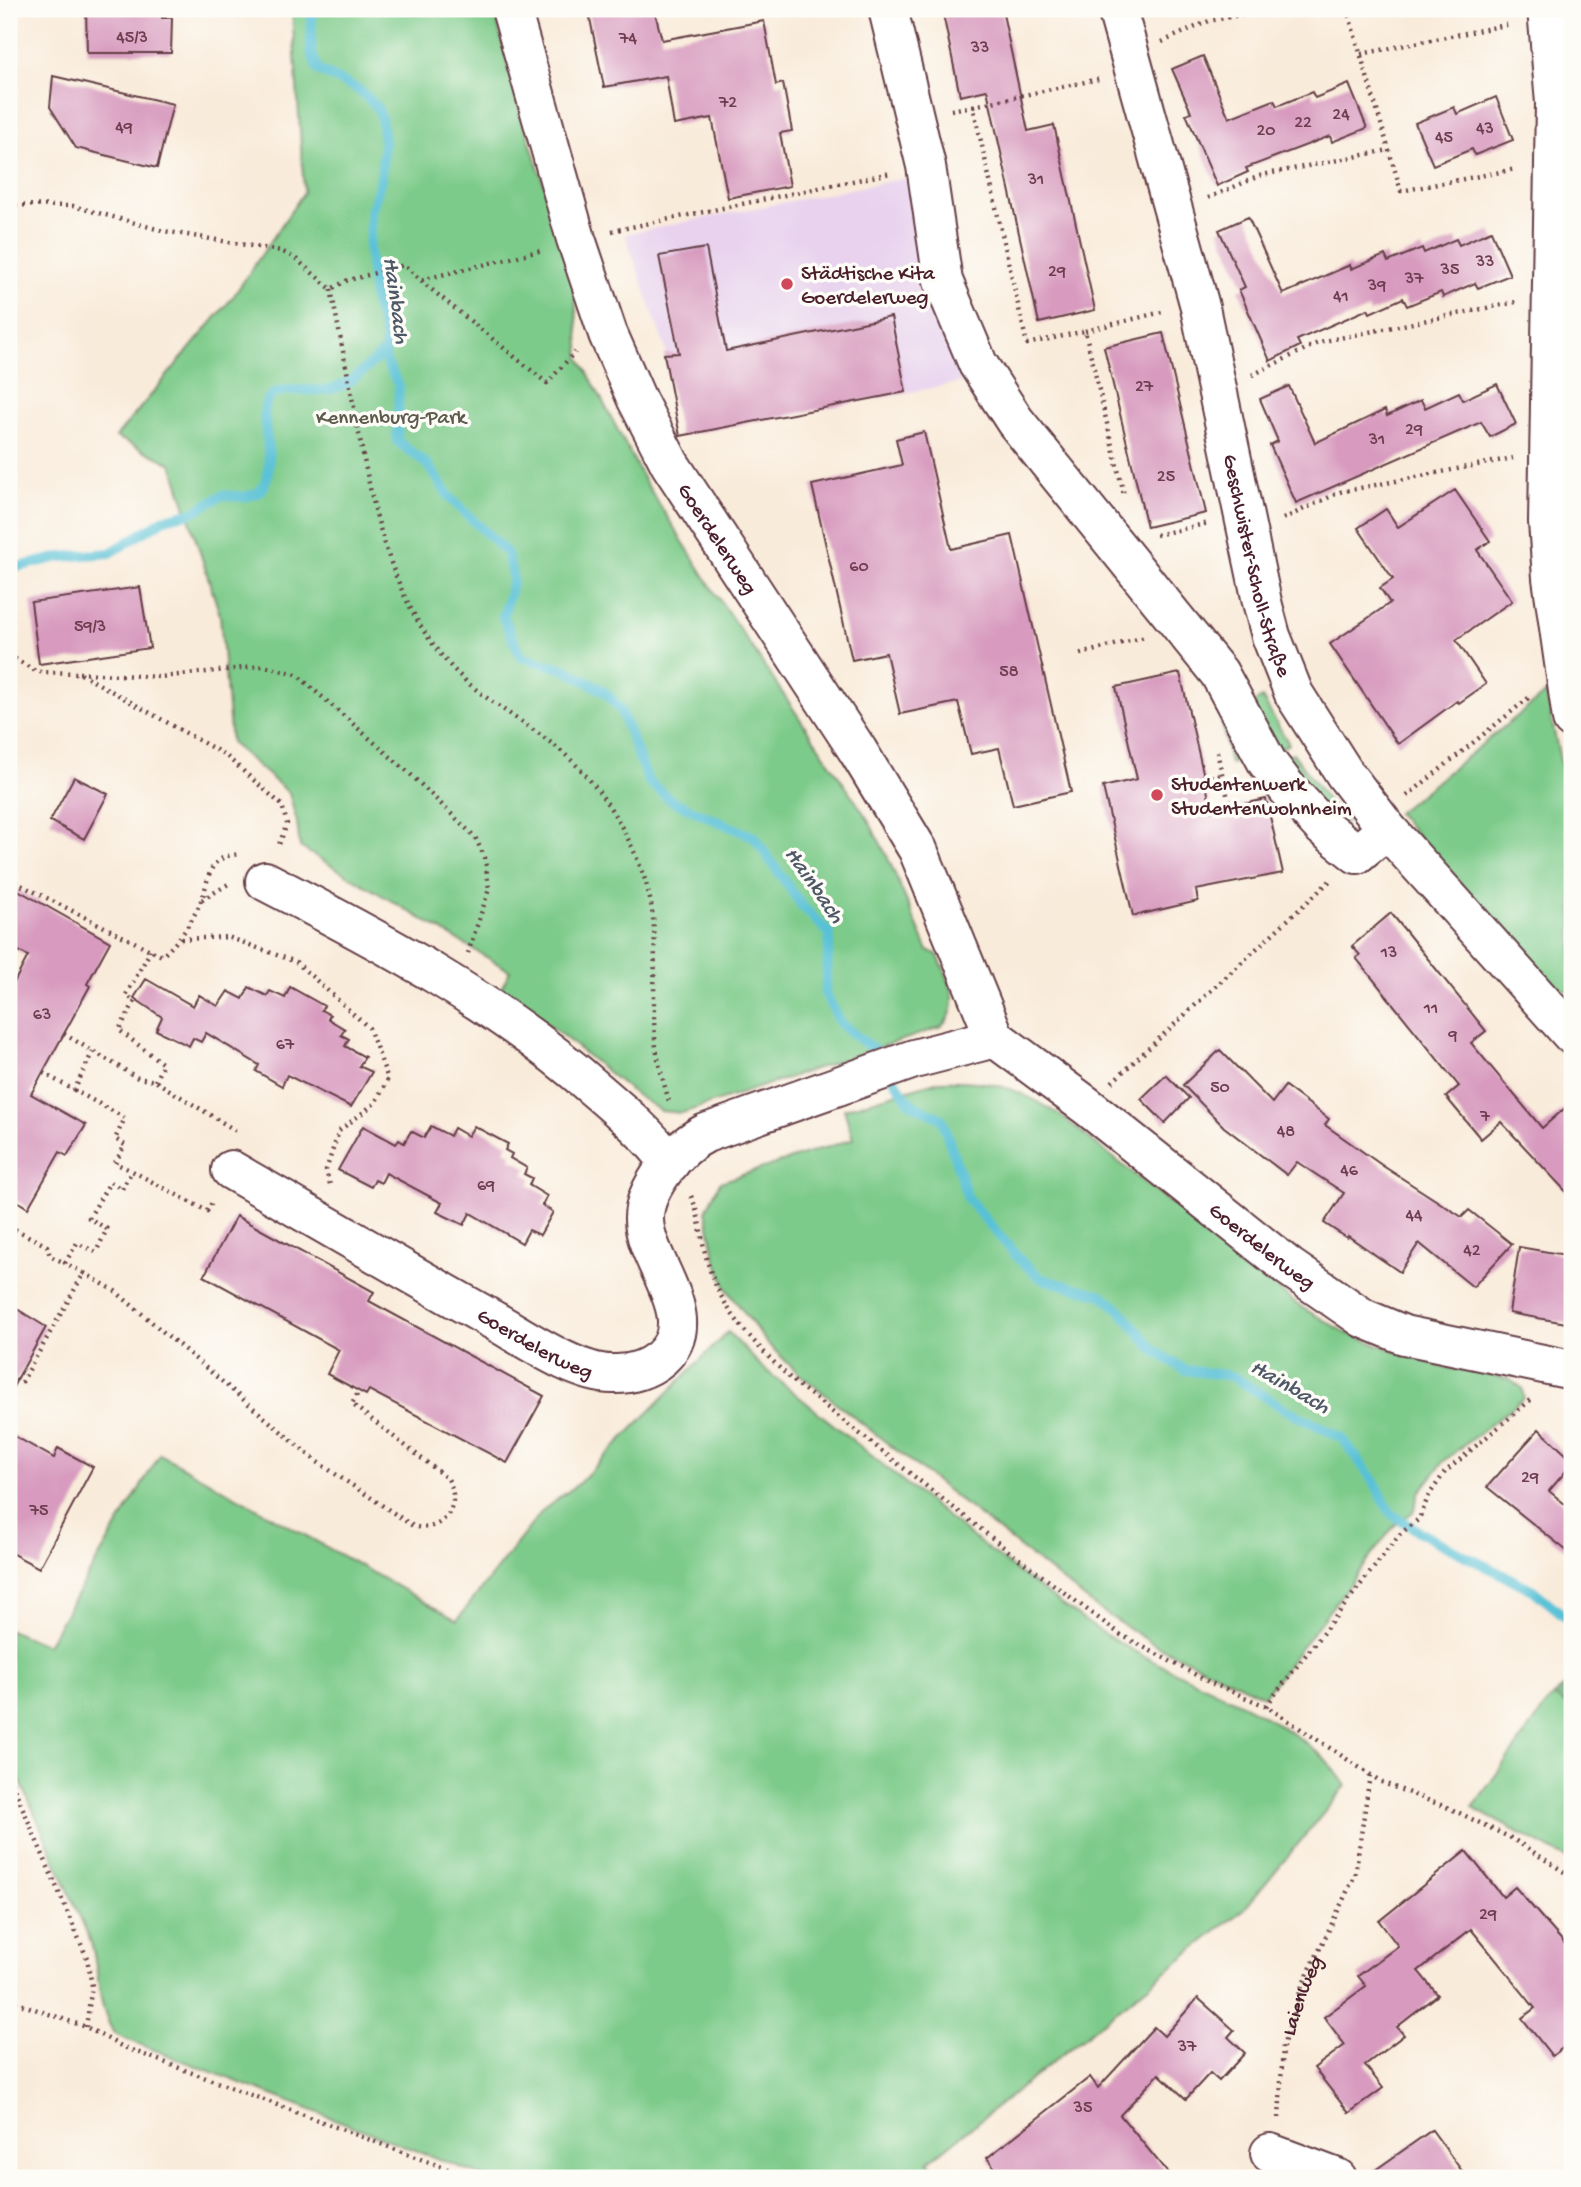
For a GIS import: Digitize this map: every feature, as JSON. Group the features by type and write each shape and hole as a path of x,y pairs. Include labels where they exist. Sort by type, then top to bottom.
{"street":[{"name":"Goerdelerweg","path":"511,9 576,239 608,334 636,400 684,486 858,751 918,850 995,1038 1087,1106 1307,1281 1363,1318 1404,1335 1572,1370"},
{"path":"888,9 926,166 943,281 978,364 1015,421 1219,674 1267,762 1303,808 1357,854 1382,823"},
{"name":"Geschwister-Scholl-Straße","path":"1117,9 1199,303 1271,636 1294,694 1316,733 1382,823 1572,1035"},
{"path":"1531,16 1555,103 1548,510 1563,669 1572,719"},
{"path":"249,881 452,984 544,1044 644,1131 677,1154 706,1133 914,1059 995,1038"},
{"name":"Goerdelerweg","path":"231,1170 541,1346 582,1367 610,1375 649,1366 667,1352 674,1340 677,1327 674,1303 648,1237 644,1216 650,1195 677,1154"},
{"path":"1270,2153 1337,2178"}],"path":[{"path":"1173,37 1209,21 1271,9"},
{"path":"1347,9 1401,191 1519,168"},
{"path":"1361,54 1531,16"},
{"path":"948,99 951,111 1106,77"},
{"path":"973,106 1027,344 1171,310"},
{"path":"1226,190 1262,175 1389,150"},
{"path":"421,280 576,239 926,166"},
{"path":"9,205 73,206 164,231 281,251 295,258 331,289 384,546 398,583 427,636 470,685 556,747 579,767 624,831 639,862 656,933 654,1018 658,1059 677,1154 695,1204 707,1262 718,1291 761,1351 792,1380 1006,1549 1121,1635 1211,1684 1266,1706 1370,1775 1513,1839 1572,1877"},
{"path":"331,289 346,281 404,265 547,383"},
{"path":"1274,365 1320,342 1528,299"},
{"path":"1085,331 1125,501"},
{"path":"1310,506 1340,492 1524,456"},
{"path":"1146,537 1217,521"},
{"path":"1080,654 1183,628"},
{"path":"9,655 37,672 160,677 275,667 296,674 460,820 481,849 489,879 485,907 467,957 452,984"},
{"path":"1382,823 1563,669"},
{"path":"9,879 162,956 181,939 202,900 249,881 287,824 277,798 219,751 79,673"},
{"path":"1204,778 1231,772"},
{"path":"1222,774 1230,807"},
{"path":"1110,1083 1332,879"},
{"path":"181,939 229,937 290,959 369,1028 388,1079 375,1103 339,1131 326,1170 335,1196"},
{"path":"151,950 126,995 135,1001 119,1030 163,1064 155,1081"},
{"path":"43,1073 125,1118 115,1139 125,1145 115,1163 207,1211 231,1170 239,1132 155,1081 138,1078 64,1034"},
{"path":"74,1091 93,1051"},
{"path":"65,1263 77,1242 96,1252 107,1229 89,1218 110,1182 122,1189 132,1171"},
{"path":"9,1226 47,1246 50,1255 115,1291 316,1461 413,1525 421,1528 439,1523 453,1507 454,1492 448,1479 352,1404 359,1391"},
{"path":"9,1376 22,1382 84,1273"},
{"path":"1266,1706 1400,1534 1419,1518 1429,1494 1445,1472 1531,1403"},
{"name":"Laienweg","path":"1270,2153 1280,2115 1283,2046 1302,1986 1355,1875 1370,1775"},
{"path":"9,1776 87,1958 92,1986 86,2027"},
{"path":"9,2000 86,2027 121,2046 471,2178"}],"shaded area":[{"name":"Städtische Kita Goerdelerweg","path":"915,176 973,380 680,436 664,354 667,353 625,234"},
{"path":"1572,324 1572,552 1568,454"}],"green space":[{"name":"Kennenburg-Park","path":"292,9 494,9 518,105 573,273 580,358 644,480 715,593 867,818 887,856 928,951 937,954 949,982 952,1009 941,1027 682,1113 661,1111 636,1095 552,1027 499,992 510,971 300,847 289,793 231,743 220,615 172,464 116,437 233,297 304,192"},
{"path":"1546,693 1572,817 1572,991 1558,990 1550,984 1397,813"},
{"path":"1262,698 1289,744 1276,751 1250,705"},
{"path":"1219,709 1254,757 1230,764"},
{"path":"1293,753 1330,804 1348,821 1339,828 1281,760"},
{"path":"939,1081 974,1082 1003,1087 1045,1106 1298,1305 1346,1333 1438,1366 1510,1379 1522,1388 1524,1398 1444,1461 1419,1493 1413,1512 1394,1526 1264,1696 1155,1645 1097,1608 798,1373 767,1343 726,1288 715,1256 706,1211 720,1182 853,1139 844,1109"},
{"path":"728,1332 762,1367 923,1498 1046,1593 1088,1623 1144,1657 1263,1715 1315,1750 1328,1762 1346,1786 1245,1908 928,2162 941,2178 488,2178 118,2036 106,2017 91,1942 9,1755 9,1630 47,1645 160,1454 457,1620 543,1510 578,1484"},
{"path":"1572,1681 1572,1708 1553,1696"},
{"path":"1553,1696 1572,1708 1572,1861 1472,1808"}],"building":[{"path":"86,9 162,9 162,18 172,18 171,53 87,53"},
{"path":"588,9 654,9 662,40 764,21 776,85 783,83 792,131 780,133 790,186 728,198 712,118 674,125 666,76 604,87"},
{"path":"942,9 1002,9 1028,131 1054,125 1095,310 1039,323 987,90 960,96"},
{"path":"1203,56 1229,118 1274,100 1277,106 1312,92 1315,98 1349,84 1367,128 1332,142 1330,136 1246,168 1248,172 1217,186 1186,114 1191,112 1172,69"},
{"path":"53,76 173,104 157,168 76,148 50,107"},
{"path":"1496,97 1513,140 1475,155 1472,149 1433,165 1415,123 1454,107 1457,114"},
{"path":"1248,217 1283,294 1350,265 1351,269 1385,255 1388,262 1422,248 1424,253 1456,239 1459,245 1491,231 1510,275 1478,288 1475,283 1443,297 1441,292 1407,306 1403,298 1370,313 1368,309 1297,340 1300,346 1270,361 1239,290 1245,287 1219,230"},
{"name":"Städtische Kita Goerdelerweg","path":"706,248 726,351 891,317 906,392 680,436 664,354 679,353 659,256"},
{"path":"1163,333 1206,513 1147,527 1104,347"},
{"path":"1497,384 1516,424 1490,437 1481,422 1296,503 1270,445 1278,441 1260,399 1289,386 1315,443 1385,410 1387,416 1421,400 1425,408 1459,392 1463,400"},
{"path":"924,432 951,549 1012,535 1071,792 1013,805 999,748 971,754 958,702 900,714 886,653 852,660 812,485 902,465 896,439"},
{"path":"1455,490 1490,541 1477,550 1512,601 1456,640 1486,684 1459,703 1457,701 1398,744 1330,644 1390,603 1380,588 1393,579 1358,528 1386,509 1398,527"},
{"path":"140,587 150,648 39,664 31,602"},
{"name":"Studentenwerk Studentenwohnheim","path":"1180,673 1212,811 1266,799 1283,873 1196,890 1198,901 1133,916 1103,787 1137,779 1116,687"},
{"path":"74,777 108,794 84,839 50,821"},
{"path":"9,885 110,942 87,984 90,986 31,1094 86,1125 67,1156 60,1152 28,1208 9,1196 9,992 28,956 9,946"},
{"path":"1391,913 1486,1031 1471,1043 1542,1128 1572,1102 1572,1198 1501,1122 1481,1139 1446,1097 1459,1086 1356,958 1360,955 1352,946"},
{"path":"146,979 193,1006 199,995 218,1006 228,991 243,999 249,987 267,996 270,991 285,998 290,987 324,1006 321,1010 330,1015 328,1019 345,1029 341,1035 349,1039 345,1046 365,1057 359,1066 372,1072 351,1107 287,1075 282,1086 256,1071 259,1065 206,1033 201,1042 193,1038 189,1046 156,1030 162,1017 134,998"},
{"path":"1220,1050 1272,1103 1285,1086 1329,1119 1325,1125 1383,1166 1462,1217 1469,1210 1512,1244 1473,1287 1419,1243 1400,1272 1324,1223 1344,1193 1297,1162 1287,1175 1224,1127 1183,1085"},
{"path":"1166,1075 1189,1098 1165,1123 1141,1099"},
{"path":"363,1126 396,1144 399,1140 404,1143 411,1131 424,1138 431,1126 450,1136 454,1128 468,1136 474,1126 508,1144 505,1150 512,1154 510,1158 527,1168 524,1174 532,1178 529,1185 547,1196 542,1205 553,1212 540,1235 529,1230 522,1243 470,1213 464,1225 437,1212 442,1203 386,1173 381,1183 375,1180 371,1187 338,1170"},
{"path":"236,1216 374,1292 369,1301 544,1396 507,1463 369,1390 366,1395 327,1374 339,1350 204,1276"},
{"path":"1519,1247 1572,1256 1572,1324 1509,1313"},
{"path":"9,1304 46,1327 9,1394"},
{"path":"1539,1429 1572,1460 1572,1464 1549,1491 1572,1510 1572,1555 1487,1487"},
{"path":"9,1433 54,1458 58,1448 93,1467 39,1568 9,1552"},
{"path":"1466,1851 1503,1897 1515,1887 1572,1952 1572,2041 1552,2056 1522,2018 1535,2008 1471,1929 1418,1971 1438,1995 1397,2027 1404,2035 1365,2065 1383,2088 1349,2113 1314,2068 1345,2045 1324,2017 1366,1986 1358,1976 1398,1946 1379,1921"},
{"path":"1198,1998 1234,2030 1228,2037 1245,2053 1219,2081 1210,2073 1186,2099 1159,2074 1120,2115 1172,2178 1003,2178 987,2158 1090,2077 1098,2088 1154,2027 1164,2036"},
{"path":"1432,2130 1467,2178 1364,2178"}],"waterway":[{"name":"Hainbach","path":"312,9 311,51 318,70 359,90 377,107 381,117 384,142 381,179 371,212 369,250 374,299 386,337 385,360 399,386 397,441 428,465 450,498 507,553 513,580 503,617 521,657 564,669 604,691 620,709 648,781 672,801 754,837 802,906 830,934 825,993 841,1024 874,1050 910,1103 942,1119 968,1199 1019,1259 1042,1279 1102,1295 1119,1309 1155,1351 1185,1370 1232,1376 1285,1409 1342,1438 1375,1483 1390,1513 1428,1537 1533,1590 1572,1622"},
{"path":"9,569 60,557 110,553 165,519 193,512 223,495 244,497 258,493 265,483 268,470 264,418 268,399 279,392 325,390 342,385 357,376 383,353"}],"place":[{"name":"Städtische Kita Goerdelerweg","path":"787,284"},
{"name":"Studentenwerk Studentenwohnheim","path":"1157,795"}]}
